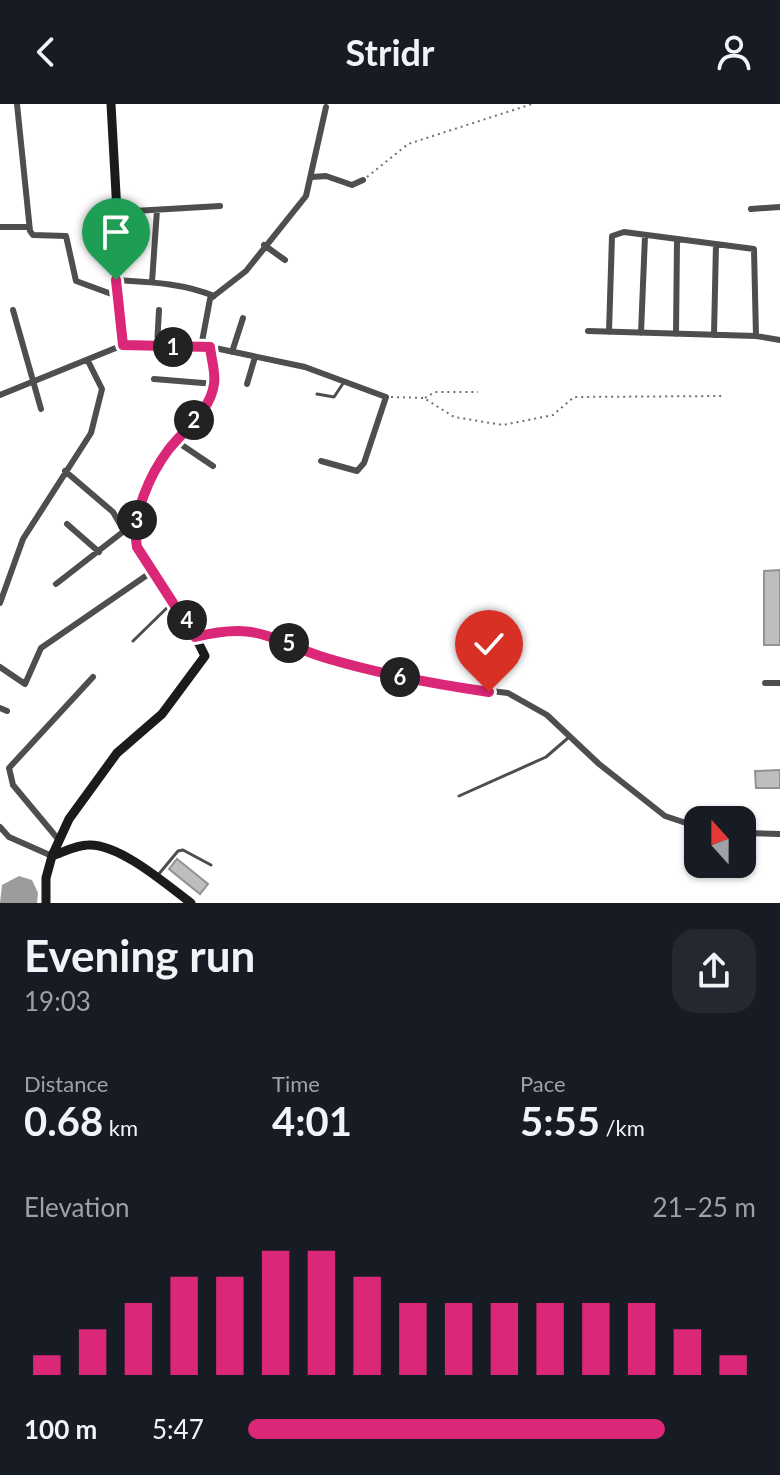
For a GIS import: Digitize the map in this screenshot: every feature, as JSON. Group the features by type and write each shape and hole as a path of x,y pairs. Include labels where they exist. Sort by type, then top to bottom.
{"street":[{"path":"17,104 28,227 33,235 66,236 76,281 117,296"},
{"path":"111,104 117,212 116,280 123,345"},
{"path":"56,584 129,532 145,492 167,452 208,403 215,384 205,347 207,310 214,296 246,271 306,196 326,107"},
{"path":"312,177 326,176 352,185 363,180"},
{"path":"117,212 220,206"},
{"path":"751,209 780,207"},
{"path":"152,282 157,210"},
{"path":"0,227 28,227"},
{"path":"609,332 612,236 624,232 754,249 756,336"},
{"path":"641,333 645,236"},
{"path":"676,334 677,241"},
{"path":"714,335 716,244"},
{"path":"264,245 285,260"},
{"path":"116,280 197,289 214,296"},
{"path":"13,310 41,409"},
{"path":"157,346 159,310"},
{"path":"232,352 243,318"},
{"path":"588,331 756,336 780,340"},
{"path":"0,395 123,345 205,347 232,352 305,367 386,397 364,463 357,471 321,461"},
{"path":"247,384 255,357"},
{"path":"0,603 23,539 91,433 102,389 88,361"},
{"path":"154,379 215,384"},
{"path":"176,441 213,466"},
{"path":"46,903 46,878 58,839 117,753 162,714 205,656 129,532 113,512 65,471"},
{"path":"67,524 99,552"},
{"path":"0,667 25,684 41,648 153,571"},
{"path":"195,637 229,629 261,632 323,657 421,683 508,693 547,715 599,764 665,816 684,822"},
{"path":"58,839 13,785 9,768 93,677"},
{"path":"765,683 780,683"},
{"path":"0,827 9,837 52,856 80,846 98,845 156,876 191,903"},
{"path":"756,833 780,834"}],"lane":[{"path":"317,394 334,397 344,381"},
{"path":"133,641 174,601"},
{"path":"459,796 546,757 569,736"},
{"path":"156,876 178,851 183,850 211,865"}],"path":[{"path":"363,180 408,144 532,104"},
{"path":"386,397 424,398 435,392 478,392"},
{"path":"424,398 454,417 503,425 553,415 574,397 722,396"}],"shaded area":[{"path":"19,876 32,880 38,893 37,903 0,903 2,885"}],"building":[{"path":"780,570 780,645 764,645 764,571"},
{"path":"780,770 780,788 756,788 755,771"},
{"path":"177,859 208,884 200,894 169,869"}],"route":[{"path":"116,280 123,345 210,347 215,384 208,403 167,452 145,492 134,533 137,547 187,620 195,637 229,629 261,632 323,657 421,683 489,692"}]}
